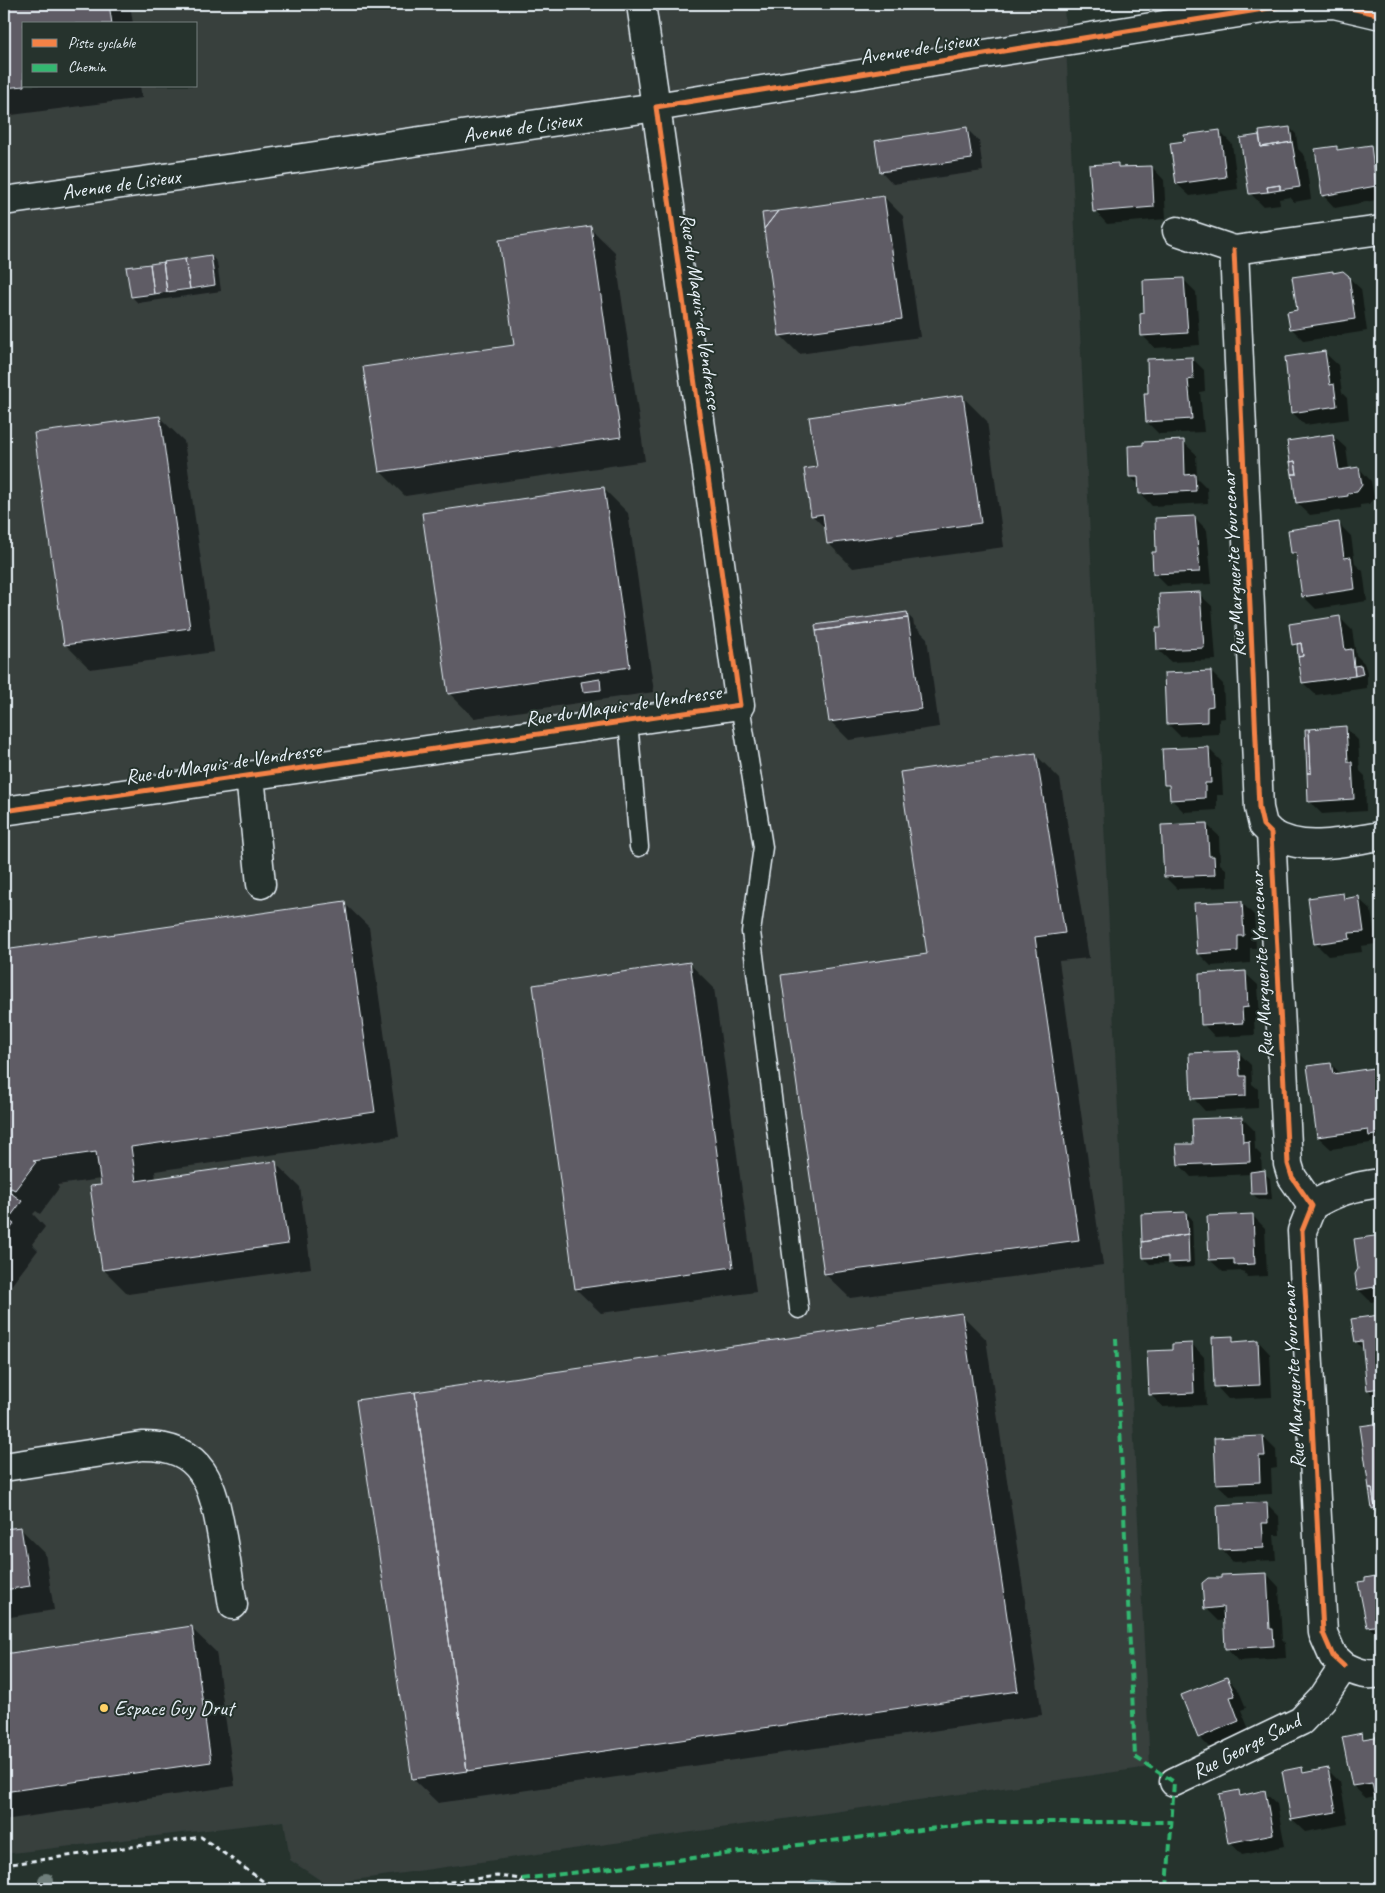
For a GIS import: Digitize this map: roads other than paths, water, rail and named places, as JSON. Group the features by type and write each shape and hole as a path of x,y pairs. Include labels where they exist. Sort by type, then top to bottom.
{"street":[{"name":"Rue du Maquis de Vendresse","path":"4,811 740,705 641,4"},
{"name":"Avenue de Lisieux","path":"4,201 656,107 1186,12 1304,4 1334,4 1381,15"},
{"path":"1177,231 1234,250 1381,230"},
{"name":"Rue Marguerite Yourcenar","path":"1234,250 1259,808 1263,825 1271,833 1279,1019 1288,1164 1292,1177 1312,1206 1302,1231 1323,1633 1333,1656 1344,1666"},
{"path":"250,776 261,884"},
{"path":"1271,833 1282,840 1298,845 1381,836"},
{"path":"1312,1206 1337,1192 1381,1183"},
{"path":"4,1466 142,1446 160,1446 181,1452 196,1463 206,1477 215,1498 233,1605"},
{"path":"1344,1666 1369,1676 1381,1673"},
{"name":"Rue George Sand","path":"1174,1782 1301,1721 1322,1699 1344,1666"}],"lane":[{"path":"740,705 763,847 751,932 799,1309"},
{"path":"628,721 639,847"}],"water":[{"path":"812,1880 900,1889 789,1889"}],"place":[{"name":"Espace Guy Drut","path":"104,1708"}]}
